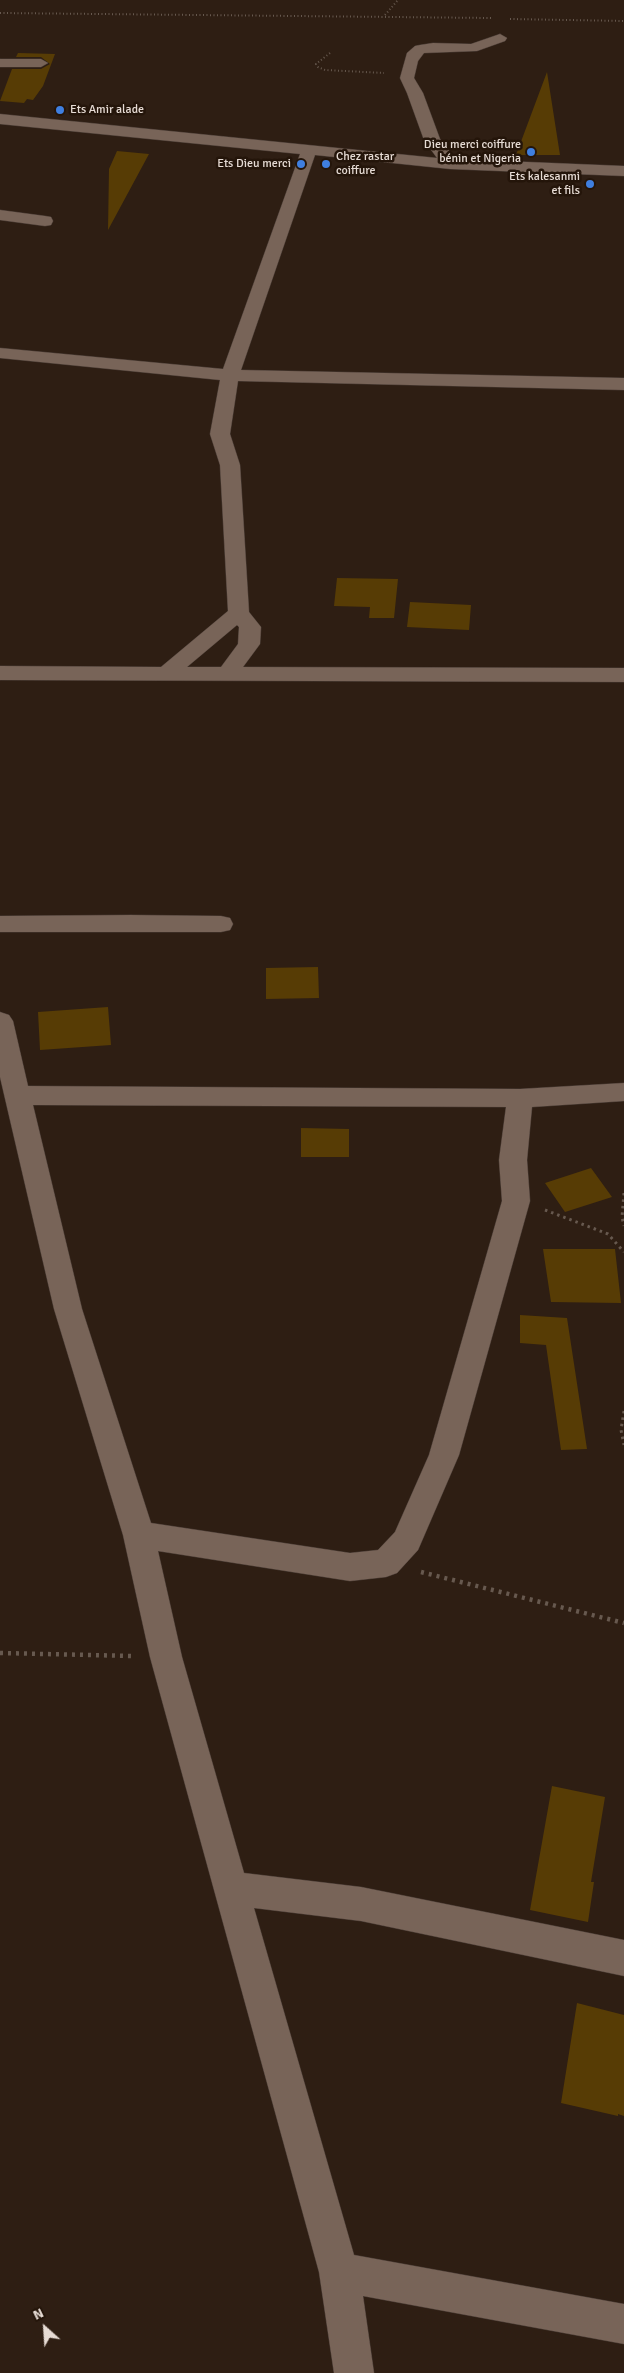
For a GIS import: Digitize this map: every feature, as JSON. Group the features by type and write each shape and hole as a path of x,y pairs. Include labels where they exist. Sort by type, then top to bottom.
{"street":[{"path":"450,164 432,140 415,93 407,78 414,53 433,47 472,48 500,38"},
{"path":"0,64 41,63"},
{"path":"0,119 450,164 624,171"},
{"path":"228,673 249,644 250,627 239,613 230,465 220,434 221,419 230,375 308,150"},
{"path":"0,215 45,221"},
{"path":"0,353 230,375 624,384"},
{"path":"166,674 239,613"},
{"path":"0,674 624,675"},
{"path":"0,924 221,924"},
{"path":"0,1021 68,1309 138,1535 166,1657 339,2272 354,2373"},
{"path":"18,1095 520,1098 624,1092"},
{"path":"138,1535 350,1568 386,1563 407,1541 444,1455 475,1340 516,1201 513,1160 520,1098"},
{"path":"230,1888 361,1904 624,1958"},
{"path":"339,2272 624,2324"}],"path":[{"path":"385,16 398,0"},
{"path":"0,13 491,18"},
{"path":"509,19 624,21"},
{"path":"330,54 316,64 318,67 325,70 375,71 407,78"},
{"path":"624,1193 624,1226"},
{"path":"516,1201 570,1218 608,1234 624,1252"},
{"path":"624,1411 621,1430 624,1444"},
{"path":"386,1563 624,1623"},
{"path":"0,1653 166,1657"}],"building":[{"path":"18,53 55,54 43,86 33,100 27,99 24,103 0,101 12,69 41,69 50,64 41,57 16,57"},
{"path":"547,72 560,155 516,155"},
{"path":"117,151 149,154 108,230 109,169"},
{"path":"337,578 398,579 394,618 369,618 370,607 334,606"},
{"path":"410,602 471,605 469,630 407,627"},
{"path":"318,967 319,998 266,999 266,968"},
{"path":"108,1007 111,1045 40,1050 38,1012"},
{"path":"301,1128 349,1129 349,1157 301,1157"},
{"path":"591,1168 612,1197 565,1212 545,1183"},
{"path":"543,1249 615,1249 621,1303 551,1302"},
{"path":"520,1315 567,1318 587,1449 561,1450 546,1345 520,1343"},
{"path":"552,1786 605,1797 591,1882 594,1882 588,1922 530,1910"},
{"path":"577,2003 624,2015 624,2116 561,2103"}],"place":[{"name":"Ets Amir alade","path":"60,110"},
{"name":"Dieu merci coiffure bénin et Nigeria","path":"531,152"},
{"name":"Ets Dieu merci","path":"301,164"},
{"name":"Chez rastar coiffure","path":"326,164"},
{"name":"Ets kalesanmi et fils","path":"590,184"}]}
